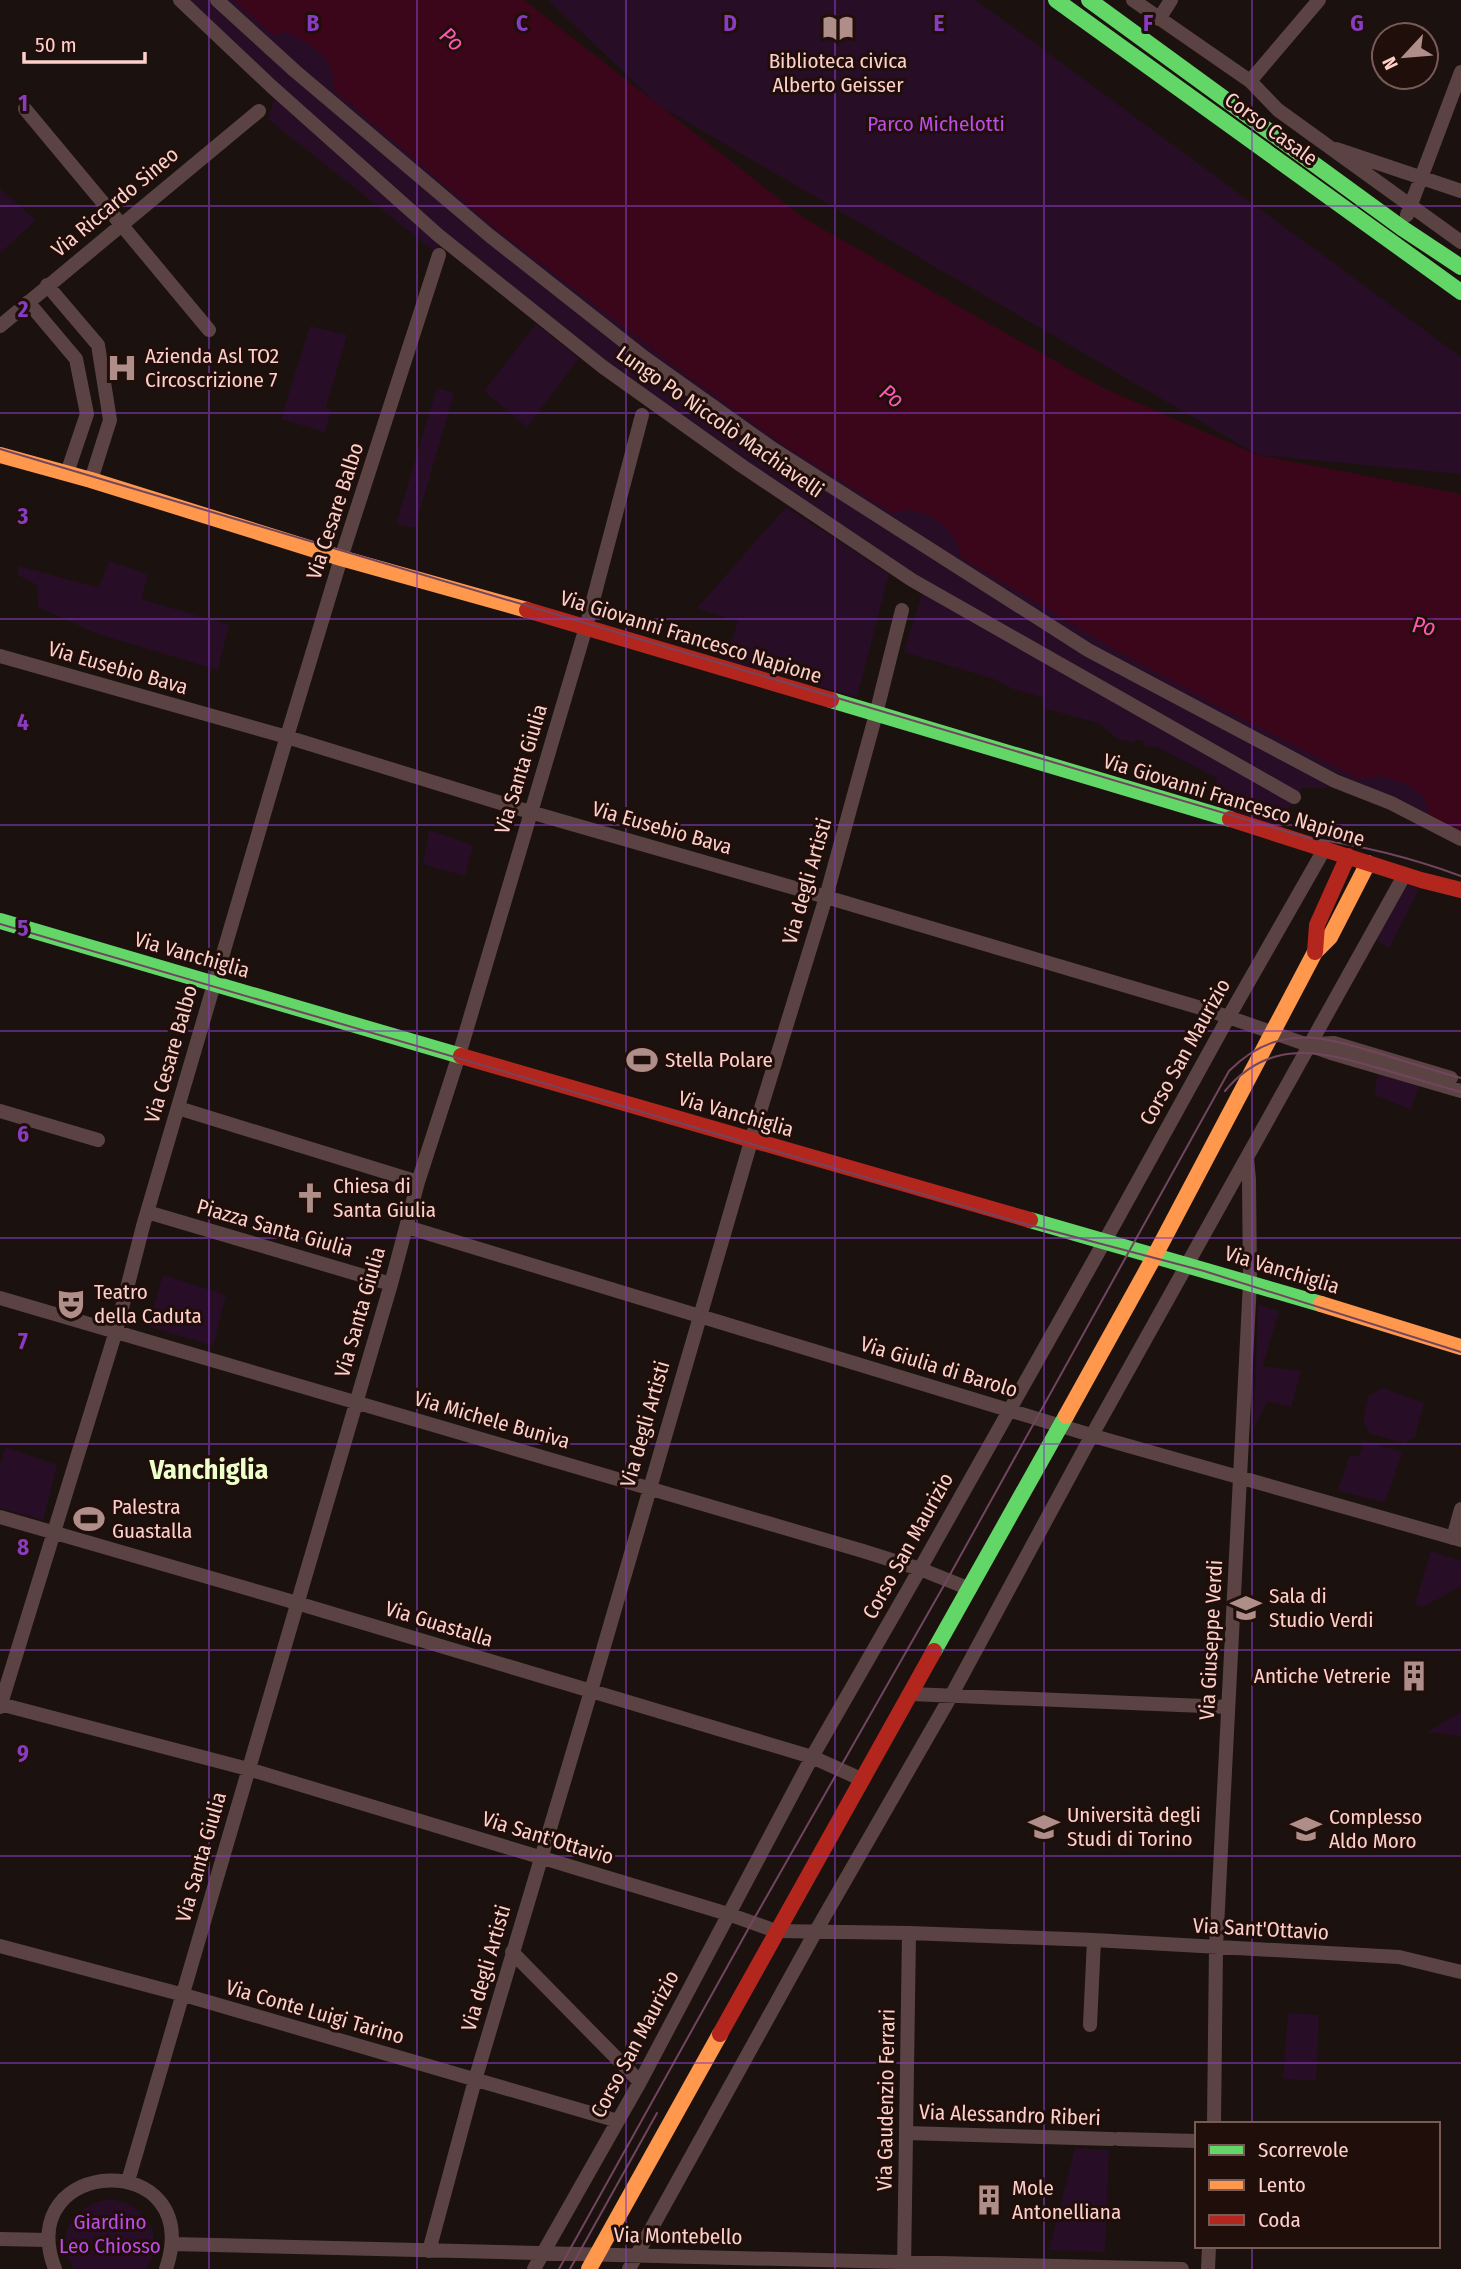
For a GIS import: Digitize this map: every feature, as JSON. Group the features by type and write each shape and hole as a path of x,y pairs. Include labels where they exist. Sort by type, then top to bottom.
{"street":[{"name":"Lungo Po Niccolò Machiavelli","path":"180,0 271,86 438,235 603,367 731,458 912,580 1294,797"},
{"path":"217,0 295,71 490,236 645,358 773,449 1088,650 1335,780 1391,803 1461,839"},
{"name":"Corso Casale","path":"1056,0 1461,292"},
{"name":"Corso Casale","path":"1089,0 1402,228 1461,267"},
{"name":"Corso Casale","path":"1133,0 1250,81 1275,108 1461,242"},
{"path":"1159,19 1171,0"},
{"path":"1275,135 1250,81 1319,0"},
{"path":"1395,244 1461,72"},
{"path":"25,109 209,330"},
{"name":"Via Riccardo Sineo","path":"0,326 258,111"},
{"name":"Corso Casale","path":"1324,145 1461,191"},
{"name":"Via Cesare Balbo","path":"0,1705 116,1331 213,983 341,558 439,255"},
{"path":"47,285 97,345 110,419 91,480"},
{"path":"28,302 76,359 87,414 67,473"},
{"path":"61,341 80,324"},
{"path":"82,387 104,383"},
{"name":"Via Santa Giulia","path":"128,2181 391,1284 418,1182 459,1055 586,627 642,415"},
{"path":"81,432 104,440"},
{"name":"Via Giovanni Francesco Napione","path":"0,455 91,480 341,558 586,627 1461,890"},
{"name":"Via degli Artisti","path":"429,2251 512,1952 825,897 902,610"},
{"name":"Via Eusebio Bava","path":"0,656 287,737 530,812 825,897 1461,1091"},
{"name":"Corso San Maurizio","path":"534,2269 640,2082 812,1757 1325,848"},
{"path":"1315,953 1317,925 1348,856"},
{"path":"593,2262 1155,1256 1271,1033 1315,953 1330,937 1368,863"},
{"path":"629,2269 816,1931 951,1696 1092,1435 1405,874"},
{"name":"Via Vanchiglia","path":"0,920 751,1141 1250,1282 1461,1347"},
{"name":"Via Eusebio Bava","path":"1310,1044 1334,1042 1461,1081"},
{"path":"178,1108 418,1182"},
{"path":"0,1111 98,1140"},
{"name":"Via Giuseppe Verdi","path":"1213,2122 1216,1947 1250,1282 1247,1158"},
{"name":"Piazza Santa Giulia","path":"147,1212 391,1284"},
{"name":"Via Giulia di Barolo","path":"407,1227 1060,1426 1457,1539"},
{"name":"Via Michele Buniva","path":"0,1298 920,1569 970,1589"},
{"path":"1457,1539 1461,1509"},
{"name":"Via Guastalla","path":"0,1517 812,1757 863,1780"},
{"path":"911,1694 1228,1707"},
{"name":"Via Sant'Ottavio","path":"0,1705 248,1769 728,1914 776,1931 1094,1940 1399,1957 1461,1982"},
{"name":"Via Gaudenzio Ferrari","path":"904,2266 909,1933"},
{"path":"1090,2025 1094,1940"},
{"name":"Via Conte Luigi Tarino","path":"0,1946 184,1995 618,2120"},
{"path":"512,1952 640,2082"},
{"name":"Via Sant'Ottavio","path":"1424,1965 1461,1972"},
{"name":"Via Alessandro Riberi","path":"906,2133 1195,2141"},
{"path":"55,2269 48,2240 51,2221 60,2205 72,2192 89,2183 107,2179 128,2181 152,2195 162,2207 169,2220 173,2244 166,2269"},
{"path":"0,2239 48,2240"},
{"name":"Via Montebello","path":"173,2244 541,2254 593,2262 637,2255 904,2266 1182,2269"},
{"path":"1208,2269 1209,2248"}],"green space":[{"path":"180,0 262,0 1395,767 1461,814 1461,833 1392,798 1236,727 1335,781 1329,788 1302,788 1286,813 1281,834 1236,821 1213,799 1217,778 1157,747 1143,746 1144,741 1136,739 1134,743 1118,739 1098,723 1043,708 1045,698 1013,689 994,679 904,652 924,587 742,466 438,235"},
{"name":"Parco Michelotti","path":"548,0 976,0 1461,357 1461,474 1258,455 658,105"},
{"path":"276,93 438,237 439,255 268,119"},
{"path":"0,189 36,220 0,253"},
{"path":"536,324 579,358 527,427 484,391"},
{"path":"310,326 347,335 326,407 331,410 325,432 281,419"},
{"path":"437,388 454,393 415,528 396,524"},
{"path":"786,507 889,574 857,697 725,660 738,622 697,608"},
{"path":"109,561 148,574 141,599 229,625 218,670 95,633 38,607 37,585 18,575 19,566 99,588"},
{"path":"429,830 473,845 465,876 423,864"},
{"path":"1402,882 1419,889 1389,948 1372,937"},
{"path":"1380,1066 1421,1079 1411,1110 1374,1094"},
{"path":"163,1275 226,1295 213,1346 148,1326"},
{"path":"1258,1304 1279,1311 1263,1366 1301,1371 1291,1407 1268,1401 1254,1427"},
{"path":"1382,1388 1424,1403 1415,1437 1404,1443 1369,1433 1363,1420 1369,1396"},
{"path":"1364,1441 1402,1452 1385,1502 1338,1491 1349,1458 1352,1455 1359,1457"},
{"path":"5,1447 57,1465 43,1520 0,1508 0,1465"},
{"path":"1431,1551 1461,1561 1461,1586 1423,1607 1415,1604"},
{"path":"1461,1712 1461,1736 1427,1732"},
{"path":"1288,2013 1319,2015 1316,2081 1283,2079"},
{"path":"1075,2148 1109,2150 1105,2252 1049,2250"},
{"name":"Giardino Leo Chiosso","path":"110,2199 133,2207 149,2224 155,2245 146,2269 74,2269 65,2245 70,2224 86,2208"}],"water":[{"name":"Po","path":"234,0 524,0 805,219 1101,387 1258,455 1461,494 1461,831 1430,816 1424,797 1405,783 1380,776 1359,779 1218,706 1114,649 959,556 954,537 931,517 911,510 894,514 784,445 681,371 494,227 333,89 331,69 313,47 287,32 273,35"}],"tram line":[{"path":"0,449 1308,838 1386,853 1461,876"},
{"path":"0,924 1018,1222 1204,1271 1461,1352"},
{"path":"559,2269 947,1580 1229,1071 1264,1046 1300,1038 1337,1042 1461,1078"},
{"path":"1225,1091 1242,1074 1259,1063 1296,1053 1336,1057 1461,1092"},
{"path":"570,2269 657,2113"}],"traffic: fast":[{"path":"1056,0 1461,292"},
{"path":"1089,0 1402,228 1461,267"},
{"path":"831,700 1230,819"},
{"path":"0,921 461,1056"},
{"path":"1030,1220 1321,1304"},
{"path":"934,1651 1066,1416"}],"traffic: slow":[{"path":"0,455 91,480 341,558 527,610"},
{"path":"1066,1416 1153,1259 1315,952 1330,937 1368,863"},
{"path":"1321,1304 1461,1347"},
{"path":"589,2269 720,2034"}],"traffic: jam":[{"path":"527,610 831,700"},
{"path":"1230,819 1421,880 1461,890"},
{"path":"1315,952 1317,925 1348,856"},
{"path":"461,1056 1030,1220"},
{"path":"720,2034 934,1651"}],"place":[{"name":"Biblioteca civica Alberto Geisser","path":"838,28"},
{"name":"Azienda Asl TO2 Circoscrizione 7","path":"122,368"},
{"name":"Stella Polare","path":"642,1060"},
{"name":"Chiesa di Santa Giulia","path":"310,1198"},
{"name":"Teatro della Caduta","path":"71,1304"},
{"name":"Palestra Guastalla","path":"89,1519"},
{"name":"Sala di Studio Verdi","path":"1246,1608"},
{"name":"Antiche Vetrerie","path":"1414,1676"},
{"name":"Università degli Studi di Torino","path":"1044,1827"},
{"name":"Complesso Aldo Moro","path":"1306,1829"},
{"name":"Mole Antonelliana","path":"989,2200"}],"district":[{"name":"Vanchiglia","path":"209,1469"}]}
